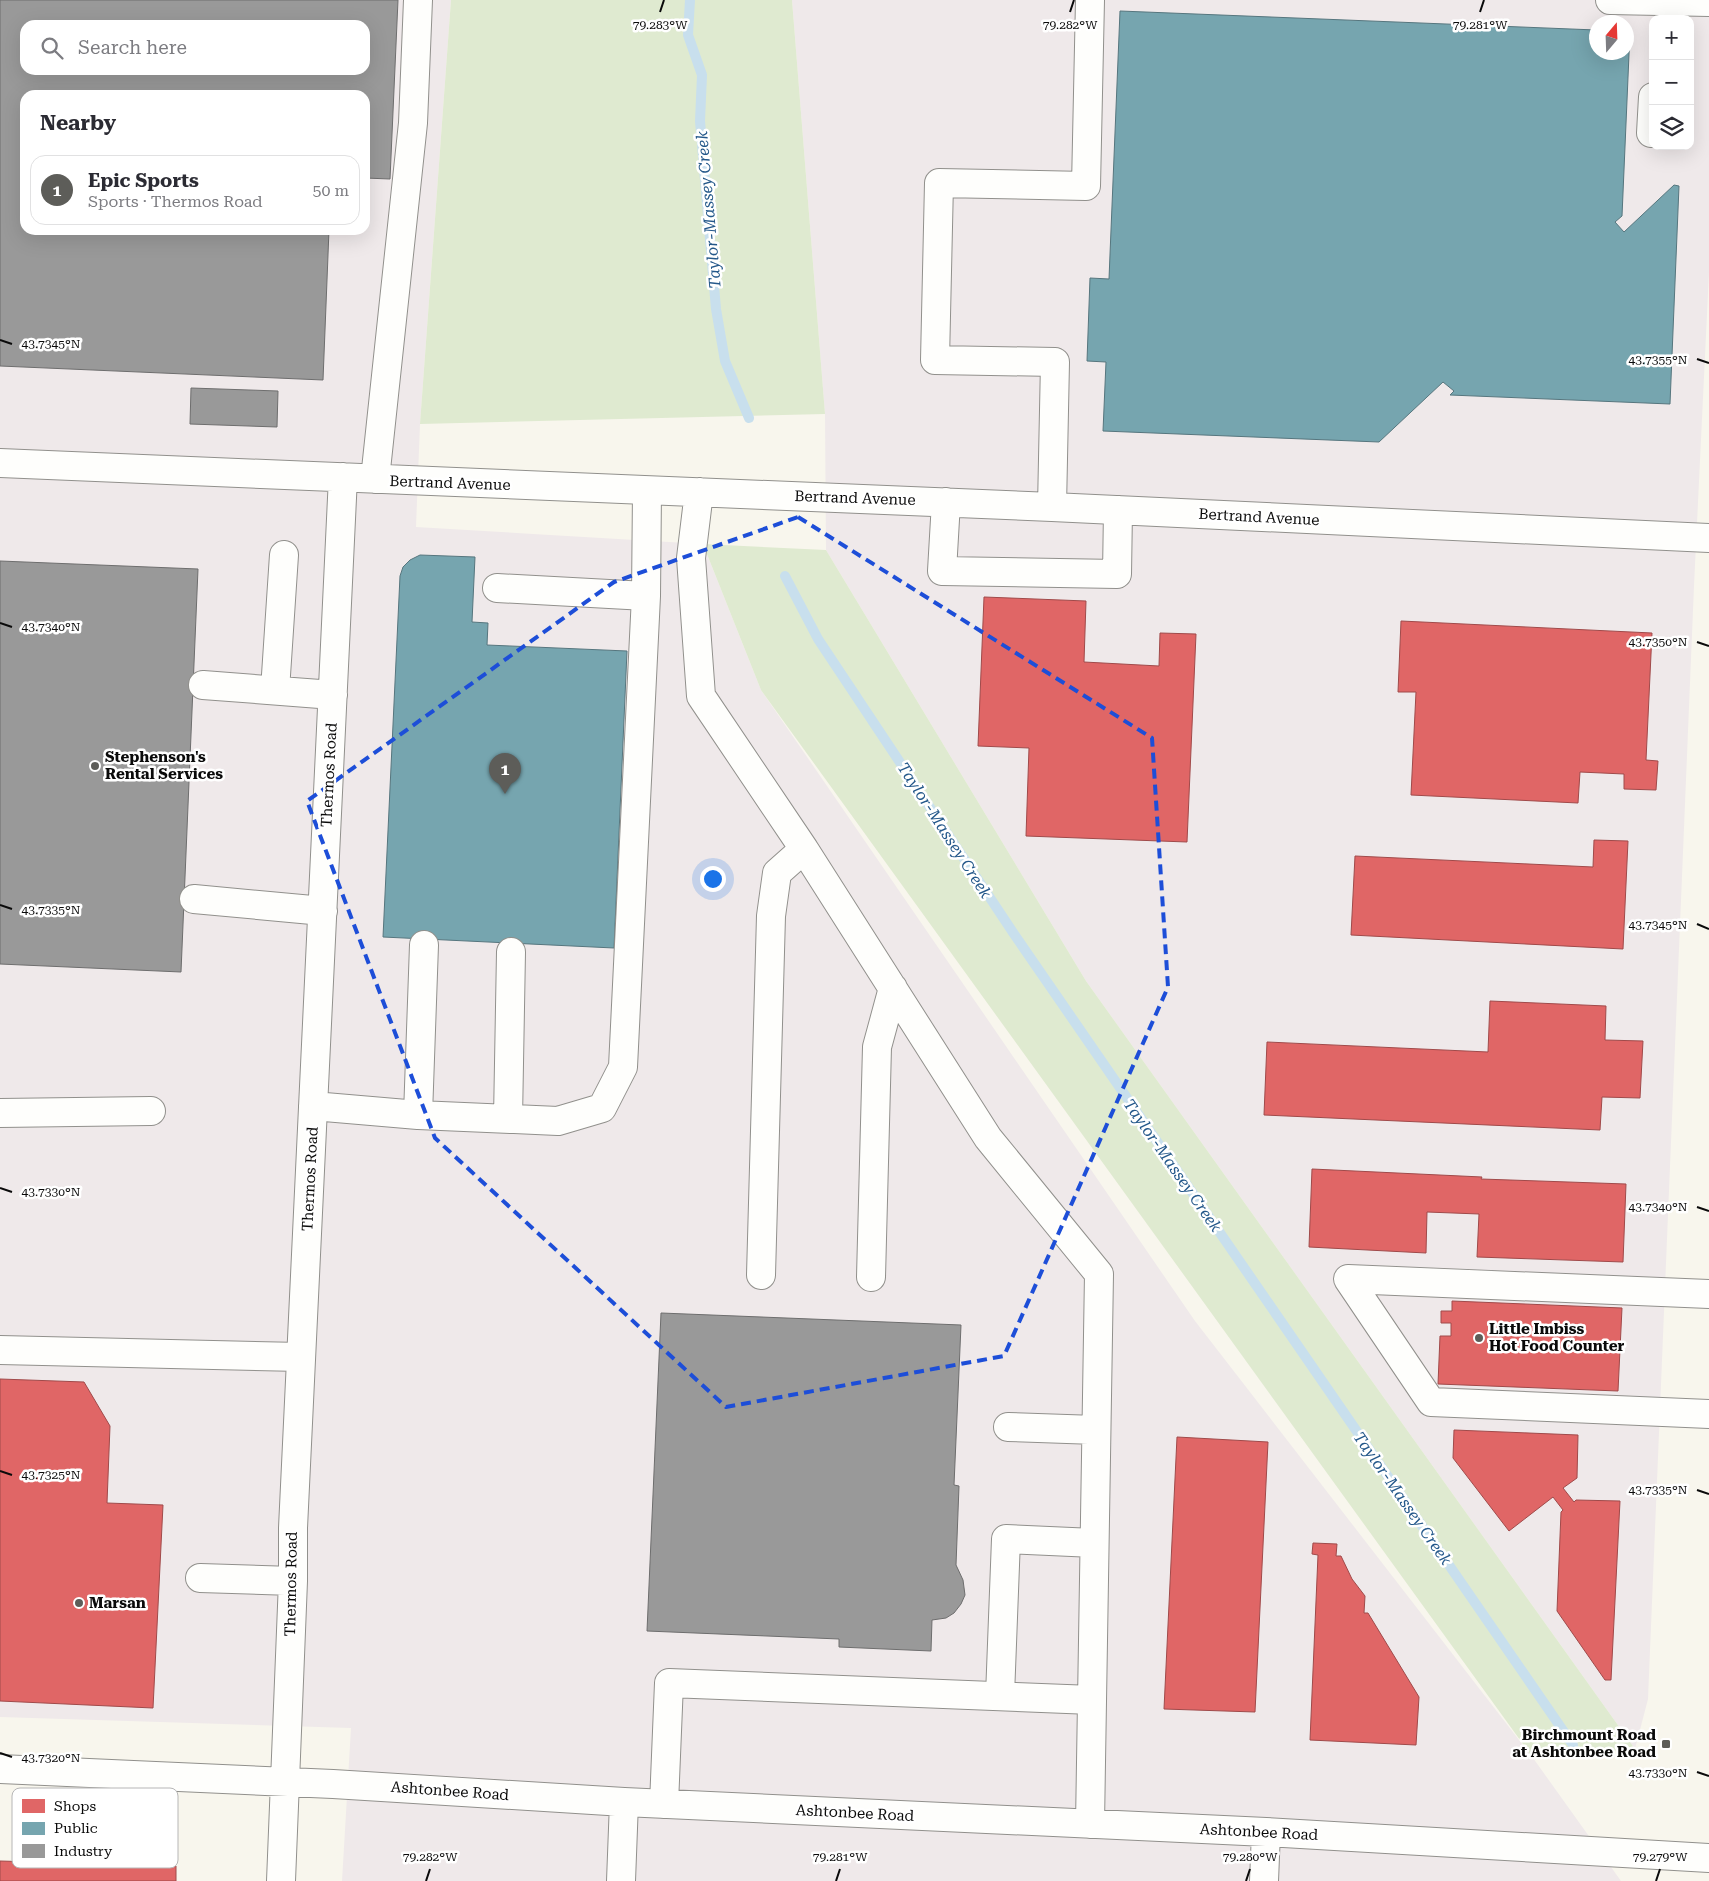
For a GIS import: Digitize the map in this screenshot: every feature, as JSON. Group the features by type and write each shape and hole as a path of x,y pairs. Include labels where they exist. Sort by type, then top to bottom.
{"street":[{"path":"375,479 413,123 418,0"},
{"path":"1052,507 1055,362 935,360 938,183 1086,186 1090,0"},
{"path":"1610,0 1658,10 1709,2"},
{"name":"Bertrand Avenue","path":"0,463 946,502 1709,538"},
{"name":"Thermos Road","path":"281,1881 293,1528 343,477"},
{"path":"313,1106 418,1115 558,1121 602,1108 623,1067 646,596 647,490"},
{"path":"699,492 691,558 701,696 804,849 988,1138 1099,1274 1090,1824"},
{"path":"946,502 942,571 1117,574 1118,510"},
{"path":"275,690 284,555"},
{"path":"497,588 646,596"},
{"path":"204,685 333,694"},
{"path":"761,1275 771,916 777,873 804,849"},
{"path":"194,899 323,911"},
{"path":"418,1115 424,945"},
{"path":"508,1119 511,952"},
{"path":"871,1277 877,1047 893,988"},
{"path":"0,1113 151,1111"},
{"path":"1709,1294 1348,1279 1431,1402 1709,1414"},
{"path":"0,1350 301,1357"},
{"path":"1008,1427 1096,1430"},
{"path":"1000,1696 1006,1539 1094,1543"},
{"path":"200,1578 292,1581"},
{"path":"664,1804 669,1683 1092,1700"},
{"name":"Ashtonbee Road","path":"0,1769 285,1782 664,1804 1266,1832 1709,1858"},
{"path":"622,1881 624,1802"},
{"path":"1264,1881 1266,1832"}],"highlighted area":[{"path":"798,517 1152,738 1168,987 1004,1356 726,1407 435,1138 307,801 614,582"}],"shaded area":[{"path":"0,0 451,0 420,424 416,527 703,544 761,690 1195,1321 1533,1758 1621,1881 342,1881 351,1728 0,1717"},
{"path":"792,0 1709,0 1709,272 1694,586 1648,1699 1635,1749 1086,981 826,550 825,414"}],"green space":[{"path":"451,0 792,0 825,414 420,424"},
{"path":"703,544 826,550 1086,981 1635,1749 1533,1758 761,690"}],"building: Shops":[{"path":"984,597 1086,601 1084,662 1159,666 1160,633 1196,634 1187,842 1026,836 1029,748 978,746"},
{"path":"1401,621 1652,633 1646,760 1658,761 1656,790 1624,789 1624,774 1580,772 1578,803 1411,795 1416,692 1398,692"},
{"path":"1594,840 1628,841 1623,949 1351,935 1355,856 1593,867"},
{"path":"1490,1001 1606,1006 1605,1040 1643,1041 1640,1098 1602,1097 1600,1130 1264,1115 1267,1042 1488,1052"},
{"path":"1312,1169 1482,1177 1481,1179 1626,1184 1623,1262 1477,1257 1479,1214 1427,1212 1426,1253 1309,1247"},
{"path":"1452,1301 1622,1308 1618,1391 1438,1384 1440,1336 1451,1336 1451,1323 1441,1323 1441,1311 1452,1311"},
{"name":"Marsan","path":"0,1379 84,1382 110,1426 107,1503 163,1505 153,1708 0,1701"},
{"path":"1454,1430 1578,1435 1577,1478 1563,1488 1574,1502 1576,1500 1620,1501 1611,1680 1605,1680 1557,1611 1561,1512 1563,1510 1553,1497 1509,1531 1453,1458"},
{"path":"1177,1437 1268,1442 1255,1712 1164,1709"},
{"path":"1313,1543 1337,1544 1336,1556 1341,1556 1352,1579 1365,1596 1364,1613 1368,1613 1419,1697 1416,1745 1310,1740 1318,1555 1312,1554"},
{"path":"0,1861 12,1861 12,1868 176,1868 176,1881 0,1881"}],"building: Public":[{"path":"1120,11 1589,30 1589,60 1629,60 1622,216 1615,222 1624,232 1674,185 1679,186 1670,404 1450,395 1454,391 1443,382 1379,442 1103,431 1106,362 1087,361 1090,278 1109,279"},
{"path":"420,555 475,557 472,622 488,623 487,645 627,651 614,948 383,937 400,576 403,567 410,560"}],"building: Industry":[{"path":"0,0 398,0 390,179 370,178 370,90 20,90 20,235 329,235 323,380 0,366"},
{"path":"191,388 278,391 277,427 190,424"},
{"name":"Stephenson's Rental Services","path":"0,561 198,569 181,972 0,964"},
{"path":"661,1313 961,1325 954,1485 959,1486 956,1565 963,1580 965,1595 954,1613 946,1618 932,1620 931,1651 839,1647 839,1639 647,1631"}],"waterway":[{"name":"Taylor-Massey Creek","path":"690,0 688,35 702,75 700,121 716,309 725,361 749,418"},
{"name":"Taylor-Massey Creek","path":"785,576 818,639 1014,934 1573,1745"}],"place":[{"name":"Stephenson's Rental Services","path":"95,766"},
{"name":"Epic Sports","path":"505,794"},
{"name":"Little Imbiss Hot Food Counter","path":"1479,1338"},
{"name":"Marsan","path":"79,1603"},
{"name":"Birchmount Road at Ashtonbee Road","path":"1666,1744"}]}
